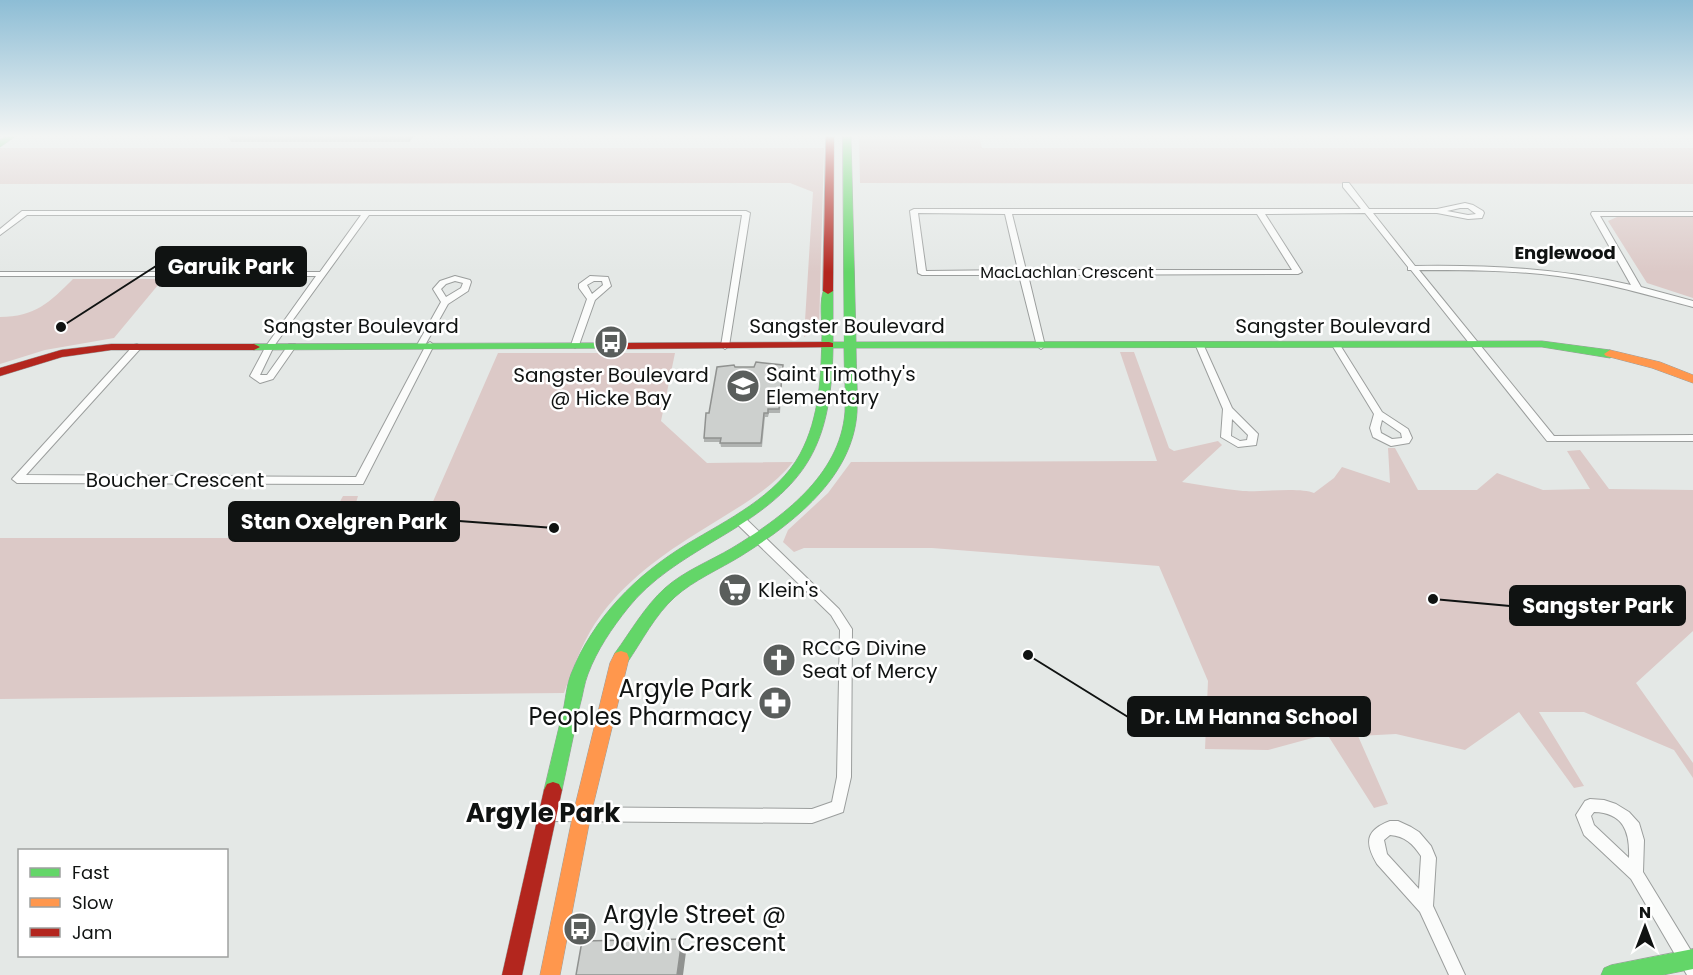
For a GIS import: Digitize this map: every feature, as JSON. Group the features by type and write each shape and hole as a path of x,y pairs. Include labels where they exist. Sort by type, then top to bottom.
{"street":[{"path":"512,975 579,676 609,620 645,581 676,556 740,520 787,483 804,463 816,443 823,421 826,398 829,182"},
{"path":"550,975 582,814 618,663 654,610 672,591 759,538 799,507 832,471 848,434 851,414 848,182"},
{"path":"1346,185 1551,439 1693,438"},
{"path":"1041,346 1025,272 1008,212 1437,211 1472,217 1479,216 1480,213 1473,207 1461,205 1437,211"},
{"name":"MacLachlan Crescent","path":"1008,212 914,211 922,273 1298,272 1260,212"},
{"path":"0,233 25,213 746,213 725,345"},
{"path":"292,346 270,377 260,380 255,376 270,345 366,213"},
{"path":"1637,288 1595,214 1693,214"},
{"path":"1411,268 1478,267 1537,271 1637,288 1693,304"},
{"path":"0,274 322,274"},
{"path":"575,345 591,299"},
{"path":"426,345 445,302"},
{"name":"Sangster Boulevard","path":"0,372 79,350 137,347 1542,344 1612,352 1650,362 1693,379"},
{"name":"Boucher Crescent","path":"137,347 17,479 359,481 426,345"},
{"path":"1336,345 1379,414"},
{"path":"1200,346 1228,408"},
{"path":"549,814 812,816 838,807 844,777 846,629 835,612 740,520"},
{"path":"1611,975 1691,963 1636,874 1589,830 1583,815 1590,806 1615,810 1630,823 1636,838 1636,874"},
{"path":"1425,907 1429,858 1426,851 1408,832 1385,829 1376,838 1378,852 1425,907 1457,975"}],"shaded area":[{"path":"0,182 823,182 819,329 804,337 813,192 790,183 0,184"},
{"path":"860,182 1693,182 1693,184"},
{"path":"1617,217 1693,217 1693,298 1647,283 1608,221"},
{"path":"73,279 163,279 114,338 45,350 0,364 0,317 23,314 41,307"},
{"path":"1120,352 1134,352 1169,448 1174,451 1218,441 1222,445 1182,482 1243,491 1290,490 1314,493 1334,478 1342,467 1390,483 1388,448 1395,448 1418,490 1477,490 1497,473 1543,490 1590,489 1567,451 1580,450 1609,489 1693,490 1693,631 1636,683 1693,763 1693,778 1674,750 1584,712 1539,712 1584,786 1574,788 1519,712 1465,750 1396,734 1358,736 1388,804 1374,808 1327,734 1268,750 1205,749 1208,681 1159,566 932,548 804,548 794,552 783,542 788,530 828,493 851,462 1157,461"},
{"path":"498,353 675,353 661,421 707,463 793,462 765,489 665,554 624,588 589,633 564,693 0,699 0,538 320,538 343,496 358,496 346,536 386,535 424,522"}],"building":[{"path":"756,362 783,365 779,409 768,409 768,413 764,413 761,443 720,443 721,438 704,438 706,413 709,413 717,367 734,365 735,367 754,367"},
{"path":"682,939 677,975 576,975 582,941"}],"traffic: fast":[{"path":"621,658 651,615 671,592 760,537 781,521 819,486 833,465 844,441 851,414 848,182"},
{"path":"553,790 576,684 583,665 605,627 645,581 681,555 757,507 786,482 805,458 817,432 824,403 827,371 828,291"},
{"path":"829,345 1542,344 1610,354"},
{"path":"254,347 626,346"},
{"path":"1611,975 1693,959"}],"traffic: slow":[{"path":"1610,354 1656,365 1693,379"},
{"path":"550,975 582,814 621,658"}],"traffic: jam":[{"path":"828,291 829,182"},
{"path":"626,346 829,345"},
{"path":"0,372 61,354 111,347 254,347"},
{"path":"512,975 553,790"}],"place":[{"name":"Garuik Park","path":"61,327"},
{"name":"Sangster Boulevard @ Hicke Bay","path":"611,342"},
{"name":"Saint Timothy's Elementary","path":"743,386"},
{"name":"Stan Oxelgren Park","path":"554,528"},
{"name":"Klein's","path":"735,590"},
{"name":"Sangster Park","path":"1433,599"},
{"name":"Dr. LM Hanna School","path":"1028,655"},
{"name":"RCCG Divine Seat of Mercy","path":"779,660"},
{"name":"Argyle Park Peoples Pharmacy","path":"775,703"},
{"name":"Argyle Street @ Davin Crescent","path":"580,929"}],"district":[{"name":"Englewood","path":"1565,253"},
{"name":"Argyle Park","path":"543,813"}]}
